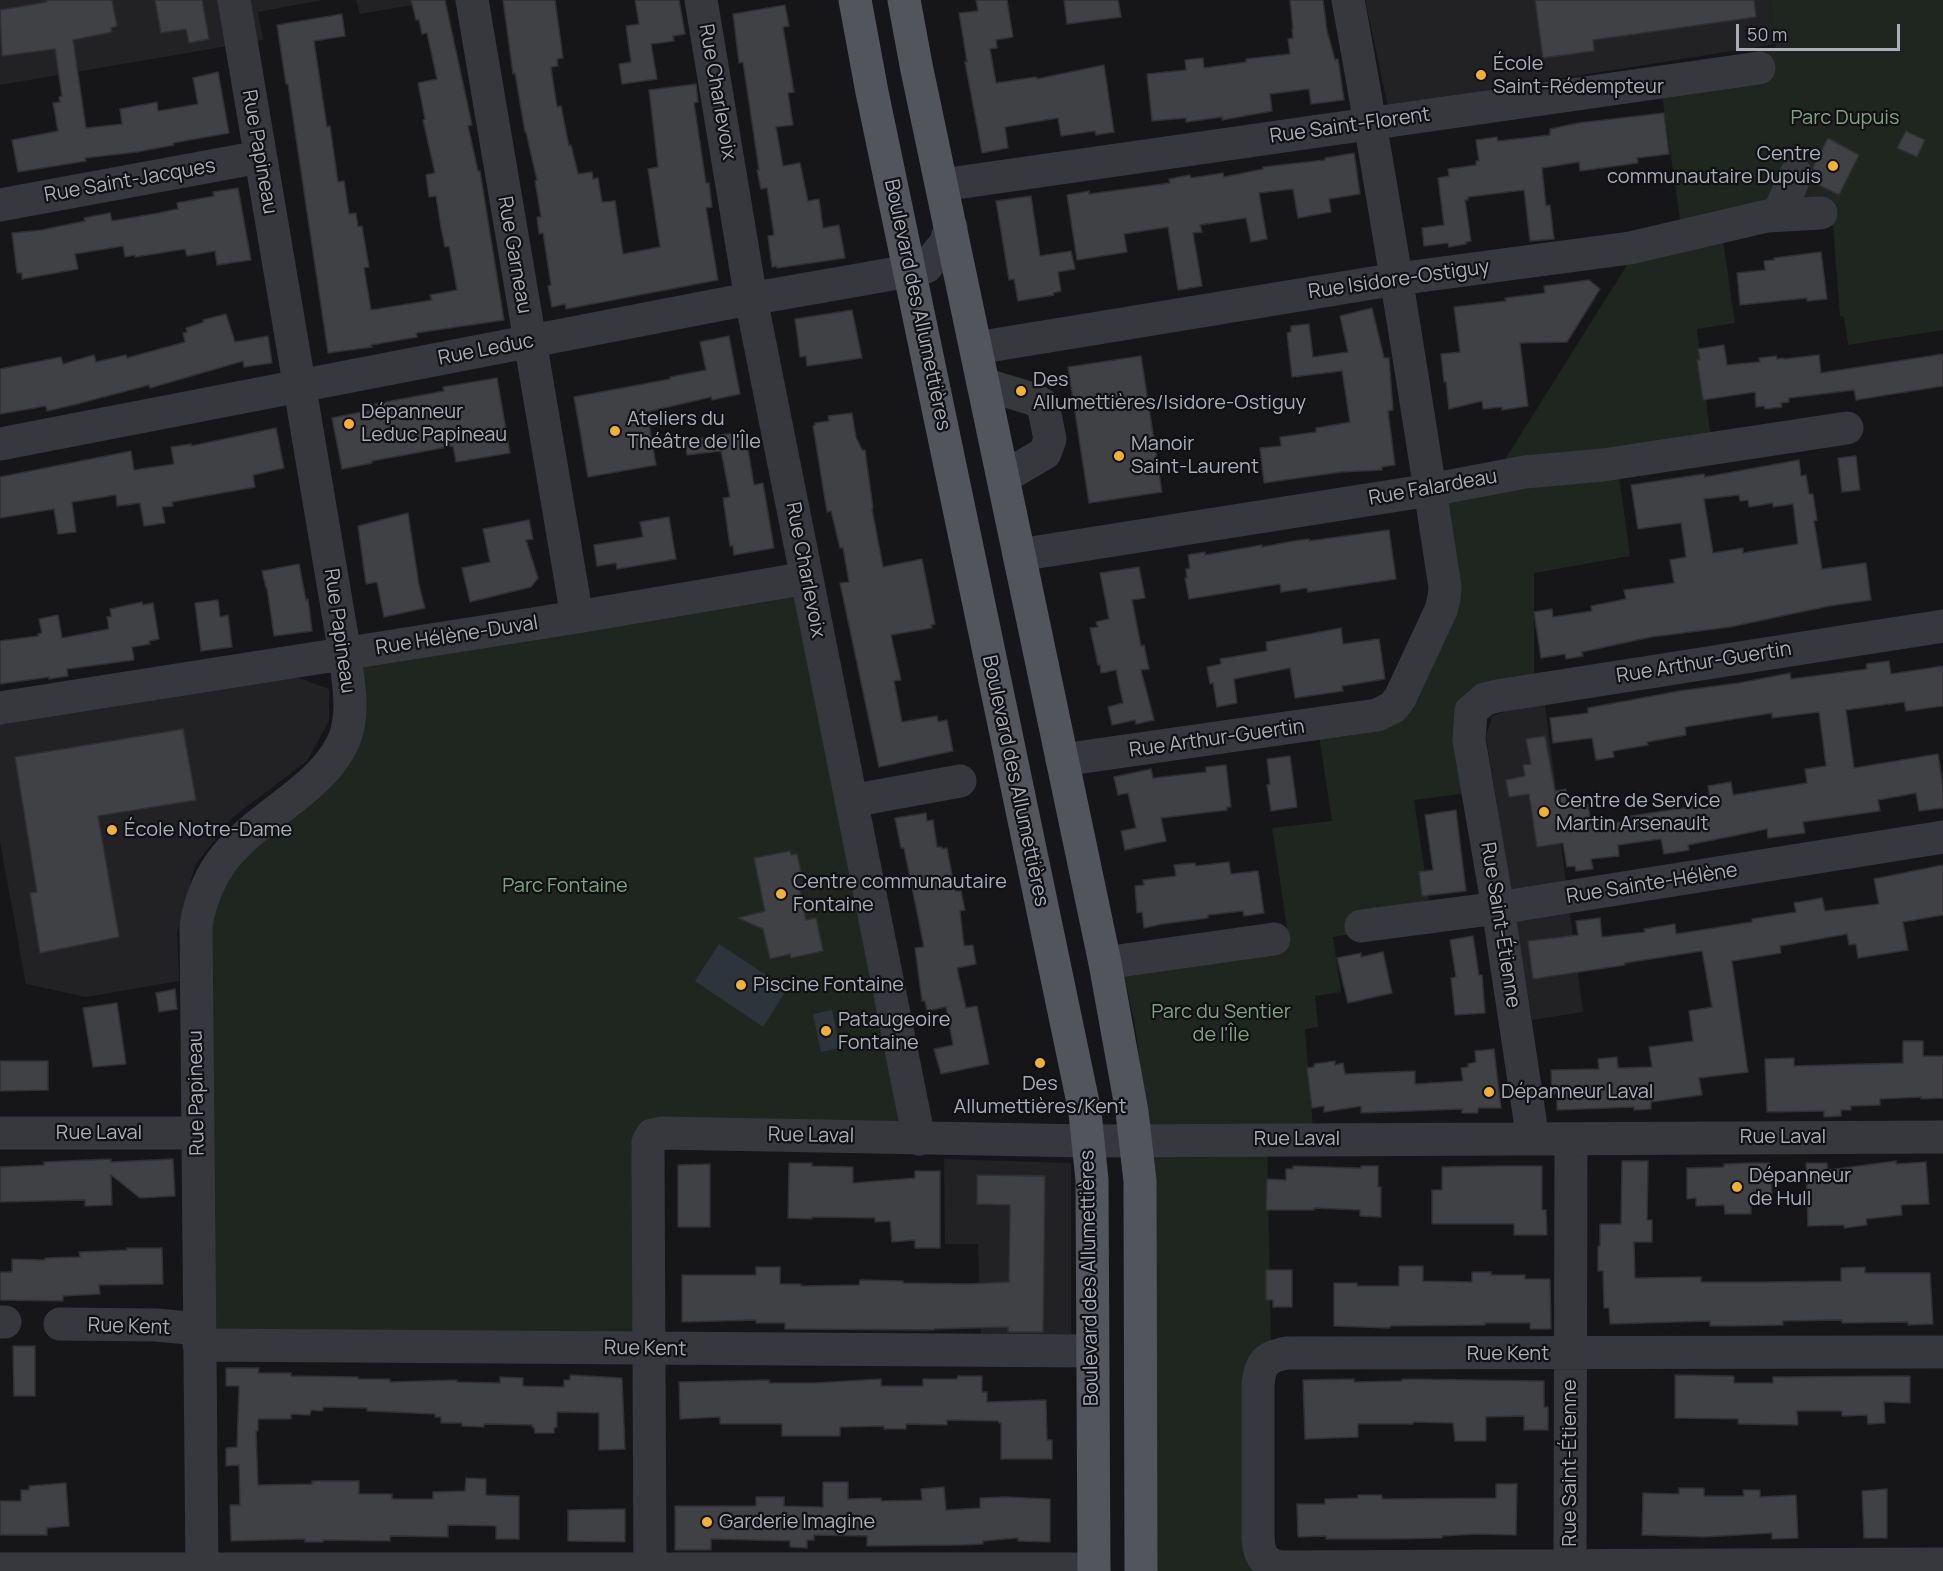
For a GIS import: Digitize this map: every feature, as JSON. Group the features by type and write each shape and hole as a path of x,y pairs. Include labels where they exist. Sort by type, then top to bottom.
{"main road":[{"name":"Boulevard des Allumettières","path":"855,0 1084,1112 1092,1180 1094,1570"},
{"path":"904,0 1106,963 1135,1141 1140,1181 1141,1571"}],"street":[{"name":"Rue Papineau","path":"202,1570 196,925 200,902 208,882 235,845 306,788 334,759 344,739 349,718 350,695 345,654 234,0"},
{"name":"Rue Garneau","path":"472,0 577,617"},
{"name":"Rue Charlevoix","path":"701,0 751,299 918,1139"},
{"path":"1348,0 1371,123 1430,490"},
{"name":"Rue Saint-Florent","path":"942,185 1759,68"},
{"name":"Rue Saint-Jacques","path":"0,205 260,157"},
{"path":"1778,215 1796,174"},
{"name":"Rue Isidore-Ostiguy","path":"976,348 1397,279 1630,248 1767,216 1821,213"},
{"name":"Rue Leduc","path":"0,444 751,299 909,271 926,267 945,244 951,227"},
{"path":"983,384 1033,399 1043,405 1050,440 1045,453 1004,477"},
{"name":"Rue Falardeau","path":"1020,555 1430,490 1525,472 1603,465 1847,428"},
{"name":"Rue Arthur-Guertin","path":"1062,760 1377,715 1393,707 1400,698 1441,610 1444,598 1430,490"},
{"name":"Rue Hélène-Duval","path":"0,708 577,617 807,578"},
{"name":"Rue Arthur-Guertin","path":"1471,711 1485,699 1497,696 1943,626"},
{"name":"Rue Saint-Étienne","path":"1471,711 1469,740 1498,908 1530,1120 1530,1138"},
{"path":"851,801 960,781"},
{"name":"Rue Sainte-Hélène","path":"1361,926 1498,908 1943,837"},
{"path":"1106,963 1274,939"},
{"name":"Rue Laval","path":"0,1133 198,1133"},
{"name":"Rue Laval","path":"650,1348 648,1142 652,1135 661,1133 1088,1141 1943,1137"},
{"name":"Rue Saint-Étienne","path":"1570,1569 1571,1139"},
{"name":"Rue Kent","path":"60,1324 156,1325 199,1337 650,1348 1092,1351"},
{"path":"650,1348 650,1570"},
{"name":"Rue Kent","path":"1570,1569 1281,1567 1270,1564 1259,1550 1258,1385 1259,1371 1264,1361 1275,1355 1287,1353 1943,1352"},
{"path":"1570,1569 1943,1564"},
{"path":"0,1569 1094,1570"}],"shaded area":[{"path":"0,0 323,0 258,12 263,40 0,85"},
{"path":"356,0 441,0 360,14"},
{"name":"École Saint-Rédempteur","path":"1365,0 1770,0 1776,44 1388,106"},
{"name":"École Notre-Dame","path":"288,674 329,689 329,721 307,761 232,818 195,865 177,932 179,981 86,997 26,984 0,841 0,722"},
{"path":"1545,705 1583,1012 1532,1020 1486,737 1492,716 1520,706"},
{"name":"Piscine Fontaine","path":"719,944 787,989 763,1027 695,981"},
{"name":"Pataugeoire Fontaine","path":"832,1010 840,1048 821,1052 813,1014"},
{"path":"944,1159 1071,1163 1071,1335 981,1336 978,1244 945,1244"}],"green space":[{"name":"Parc du Sentier de l'Île","path":"1770,0 1943,0 1943,330 1848,345 1844,317 1840,316 1833,226 1721,227 1735,323 1697,329 1711,439 1616,454 1630,556 1534,573 1534,681 1482,718 1493,790 1414,800 1430,908 1377,930 1333,937 1341,992 1315,996 1318,1027 1305,1029 1313,1128 1267,1128 1275,1571 1152,1571 1148,1131 1135,1025 1119,952 1287,928 1272,828 1332,821 1316,716 1390,704 1454,599 1443,479 1497,472 1644,238 1680,229 1662,95 1759,68 1757,50 1776,47"},
{"name":"Parc Fontaine","path":"807,578 919,1139 661,1133 650,1348 199,1345 200,902 334,759 345,654"}],"building":[{"path":"46,0 112,0 117,26 111,28 112,32 73,40 86,128 122,124 120,109 157,102 158,111 198,104 193,78 218,72 229,133 137,152 85,158 86,161 18,172 12,140 58,131 53,103 60,102 59,97 62,96 55,49 2,56 0,10 47,2"},
{"path":"155,0 202,0 209,39 189,43 186,29 161,33"},
{"path":"411,0 445,0 472,125 468,126 478,171 480,171 504,320 416,333 417,337 371,345 372,347 328,353 288,84 286,84 277,25 342,14 345,36 314,41 338,182 344,181 349,214 356,213 358,227 362,226 369,267 364,268 371,310 432,300 430,295 457,290 449,246 445,247 436,196 429,197 426,175 435,173 423,120 425,119 418,83 437,79 427,33 422,34"},
{"path":"503,0 555,0 563,58 557,59 558,66 551,67 557,107 561,106 569,146 571,145 578,174 592,172 593,179 598,178 602,202 615,201 623,254 660,247 648,169 658,167 649,90 696,84 698,102 694,103 706,183 709,183 712,207 706,208 718,280 566,309 565,304 552,307 543,233 539,234 537,217 541,217 535,181 537,180 525,132 515,73 513,74"},
{"path":"635,0 679,0 685,34 673,36 674,41 651,44 657,79 622,84 619,64 631,62 626,26 639,24"},
{"path":"976,0 1007,0 1013,37 996,40 997,48 990,49 996,83 1036,77 1037,79 1104,65 1114,132 1096,135 1095,131 1061,136 1058,118 1005,127 1008,148 982,153 965,62 967,62 959,13 978,11"},
{"path":"1064,0 1118,0 1121,17 1067,24"},
{"path":"1290,0 1323,0 1327,31 1335,60 1338,59 1344,100 1311,104 1309,89 1270,94 1272,111 1222,120 1222,117 1186,122 1186,118 1152,121 1147,74 1186,70 1185,60 1203,58 1204,68 1246,62 1246,59 1290,54 1288,39 1293,38 1293,29"},
{"name":"École Saint-Rédempteur","path":"1535,0 1754,0 1756,17 1593,40 1594,51 1543,58"},
{"path":"785,5 789,26 783,27 794,92 788,93 793,125 776,127 783,166 800,163 808,201 819,199 823,228 839,225 845,258 777,268 777,266 772,267 768,236 774,235 767,188 761,189 757,170 759,170 743,62 739,63 733,14"},
{"path":"1664,113 1669,154 1637,158 1638,163 1580,171 1579,162 1542,168 1546,206 1550,205 1554,239 1530,241 1524,190 1468,197 1468,200 1465,200 1471,241 1449,247 1448,243 1424,246 1422,228 1444,225 1438,178 1449,176 1448,169 1476,165 1476,161 1479,161 1476,140 1497,137 1498,141 1550,135 1550,129 1578,123"},
{"path":"1906,131 1925,140 1917,157 1897,148"},
{"name":"Centre communautaire Dupuis","path":"1828,138 1859,155 1839,195 1813,182 1815,173 1813,167"},
{"path":"1354,153 1360,194 1329,199 1331,212 1298,218 1293,189 1259,193 1267,239 1251,242 1246,218 1200,225 1202,232 1193,233 1202,286 1178,290 1168,227 1124,234 1127,252 1077,260 1067,195 1170,183 1169,179 1190,175 1191,178 1223,173 1224,177 1263,169 1263,167 1325,160 1325,158"},
{"path":"238,188 251,260 217,265 215,251 187,256 185,249 125,257 123,246 75,254 78,269 22,279 22,273 17,273 12,233 42,230 110,213 112,221 159,213 178,209 177,203 214,196 213,192"},
{"path":"1031,196 1040,256 1071,251 1075,269 1058,272 1061,291 1053,293 1054,295 1018,301 1014,279 1009,280 996,201"},
{"path":"1821,252 1827,299 1807,301 1807,298 1740,305 1737,273 1765,270 1764,261 1774,260 1774,258"},
{"path":"1589,280 1600,289 1567,342 1520,343 1528,406 1502,410 1502,407 1483,409 1482,401 1449,409 1441,354 1460,352 1454,307 1506,301 1505,298 1545,293 1544,286"},
{"path":"1372,308 1384,358 1389,358 1393,410 1388,411 1395,465 1382,467 1382,470 1341,472 1264,483 1260,448 1281,446 1280,437 1316,432 1316,428 1350,422 1342,371 1292,377 1287,333 1291,332 1291,326 1309,324 1313,357 1348,352 1340,316"},
{"path":"852,310 862,358 807,366 806,356 800,357 795,319"},
{"path":"226,314 235,342 268,336 272,363 244,367 243,361 150,388 149,385 47,411 46,406 0,414 0,369 61,357 63,364 94,355 96,362 126,355 127,358 185,342 183,333 187,332 186,328 204,322 203,320"},
{"name":"Ateliers du Théâtre de l'Île","path":"729,336 740,394 712,400 711,397 647,412 656,465 588,477 574,397 706,370 700,342"},
{"path":"1724,345 1727,365 1760,362 1759,358 1776,356 1777,359 1784,359 1819,355 1821,373 1943,354 1943,386 1856,400 1854,390 1789,398 1789,402 1781,403 1782,407 1765,409 1764,406 1756,407 1755,392 1703,400 1697,360 1700,360 1698,349"},
{"name":"Manoir Saint-Laurent","path":"1141,356 1162,492 1089,503 1068,367"},
{"path":"497,378 510,453 456,462 453,446 342,469 332,418 376,409 375,404 444,391 443,387"},
{"path":"852,413 856,437 862,450 865,450 872,509 883,567 922,559 935,624 931,625 932,628 891,635 901,680 894,681 902,722 937,716 938,722 947,720 953,751 879,767 840,583 849,582 843,548 840,548 831,511 827,512 813,426 815,423 829,421 828,416"},
{"path":"276,428 284,468 253,475 255,487 172,502 173,506 162,507 165,523 144,526 140,503 117,506 116,495 72,502 76,532 58,534 54,509 0,518 0,477 131,451 134,470 174,464 171,447 191,444 191,446"},
{"path":"745,431 754,485 763,483 774,548 734,555 733,546 730,546 723,498 730,497 721,451 687,455 685,441"},
{"path":"1856,456 1860,490 1842,492 1838,458"},
{"path":"1799,460 1801,476 1806,475 1809,494 1813,494 1817,520 1814,521 1822,569 1866,563 1871,600 1829,606 1730,627 1651,637 1582,652 1583,656 1566,659 1565,654 1541,658 1534,612 1552,609 1553,617 1592,611 1591,606 1626,599 1624,590 1674,583 1670,560 1686,557 1681,523 1638,529 1631,485 1704,474 1705,477","holes":["1739,495 1740,501 1748,500 1749,507 1773,503 1773,507 1793,504 1798,544 1743,553 1743,548 1713,553 1704,499"]},
{"path":"408,513 419,585 425,608 384,617 377,582 366,584 358,526"},
{"path":"669,517 676,559 617,569 616,563 597,566 594,545 643,537 640,522"},
{"path":"529,520 533,539 526,540 538,578 531,587 470,602 462,568 490,562 483,529"},
{"path":"1389,530 1396,579 1308,592 1307,588 1281,592 1280,584 1189,599 1185,578 1187,578 1186,569 1190,568 1188,555 1205,552 1205,555 1262,545 1262,547"},
{"path":"299,564 306,600 308,599 312,631 274,636 267,588 262,571"},
{"path":"1139,567 1145,598 1132,600 1141,646 1144,645 1149,669 1141,670 1154,720 1136,724 1135,720 1112,725 1108,707 1123,703 1116,670 1101,673 1090,628 1098,627 1096,622 1109,619 1100,573"},
{"path":"218,600 220,617 228,615 232,647 201,651 195,603"},
{"path":"142,602 143,605 153,603 159,639 149,641 150,644 132,647 134,660 67,669 68,676 0,684 0,641 38,636 42,633 39,619 58,615 62,638 109,629 107,617 111,616 110,609"},
{"path":"1341,628 1343,644 1379,639 1385,679 1342,686 1343,691 1295,698 1290,668 1234,679 1237,703 1217,707 1213,683 1210,684 1207,667 1221,664 1220,659 1267,651 1266,642"},
{"path":"1889,661 1891,674 1943,666 1943,706 1906,711 1904,702 1846,710 1854,768 1938,754 1943,786 1943,808 1919,811 1916,793 1878,800 1880,811 1803,822 1805,833 1768,838 1767,829 1688,845 1689,850 1664,854 1661,839 1618,845 1619,856 1591,859 1593,869 1576,871 1575,866 1567,867 1563,843 1537,847 1529,794 1509,797 1506,780 1525,776 1523,765 1531,764 1526,739 1545,736 1555,791 1566,789 1568,807 1588,804 1591,825 1632,821 1631,816 1711,804 1708,786 1731,782 1733,795 1807,783 1805,769 1826,766 1819,712 1772,718 1772,713 1685,727 1686,735 1613,751 1614,757 1596,760 1592,738 1553,743 1550,718 1588,713 1588,708 1679,691 1790,673 1791,679 1867,669 1866,664"},
{"path":"183,729 196,800 98,816 119,937 40,953 30,893 37,892 15,757"},
{"path":"1290,756 1297,807 1271,811 1267,785 1270,784 1267,759"},
{"path":"1226,765 1231,807 1227,807 1227,810 1161,818 1166,841 1125,850 1121,831 1136,828 1128,793 1118,795 1114,777 1151,769 1153,778 1206,772 1206,767"},
{"path":"1456,810 1466,891 1422,896 1419,872 1433,870 1425,815"},
{"path":"926,813 927,821 933,820 937,847 947,848 955,891 961,891 965,910 960,911 964,946 973,945 976,964 957,968 966,1008 977,1006 989,1064 941,1074 934,1049 953,1045 946,1007 927,1011 925,1001 922,1001 915,948 924,947 904,848 901,848 895,818"},
{"name":"Centre communautaire Fontaine","path":"790,851 791,855 797,854 802,876 797,877 806,920 816,918 823,951 791,958 790,954 770,959 763,929 738,918 765,911 754,858"},
{"path":"1229,862 1231,874 1258,871 1264,913 1244,916 1243,911 1208,915 1208,918 1144,928 1142,912 1137,913 1135,886 1144,885 1143,880 1176,876 1174,865 1195,863 1196,866"},
{"path":"1943,865 1943,915 1903,922 1908,950 1858,958 1856,944 1849,945 1847,934 1780,946 1781,953 1732,961 1748,1072 1699,1078 1702,1095 1651,1102 1651,1109 1634,1110 1634,1107 1557,1110 1557,1094 1552,1094 1551,1070 1599,1069 1598,1059 1617,1057 1618,1068 1652,1067 1649,1047 1693,1041 1689,1011 1712,1007 1702,951 1533,979 1528,941 1578,935 1576,921 1600,918 1602,937 1645,932 1644,929 1675,924 1676,934 1752,922 1752,919 1796,912 1794,903 1822,898 1825,911 1879,904 1874,879"},
{"path":"1473,936 1479,975 1482,975 1485,1013 1455,1015 1451,978 1456,977 1450,940"},
{"path":"1383,952 1392,993 1348,1003 1337,958 1361,953 1361,957"},
{"path":"175,989 177,1009 159,1012 156,993"},
{"path":"117,1003 126,1064 93,1067 83,1008"},
{"path":"1903,1041 1923,1041 1923,1056 1943,1056 1943,1098 1880,1099 1880,1105 1851,1106 1851,1110 1841,1110 1841,1116 1824,1117 1824,1111 1767,1112 1765,1059 1794,1058 1794,1066 1903,1063"},
{"path":"1494,1049 1501,1108 1478,1108 1478,1113 1462,1113 1462,1109 1361,1113 1361,1106 1324,1112 1324,1106 1312,1108 1307,1068 1314,1067 1314,1064 1335,1061 1335,1065 1343,1063 1345,1074 1415,1071 1415,1084 1463,1081 1461,1068 1476,1062 1475,1051"},
{"path":"0,1061 48,1061 48,1090 0,1091"},
{"path":"111,1159 111,1162 173,1159 175,1196 140,1198 111,1175 112,1205 85,1206 85,1200 0,1202 0,1167 44,1165 44,1162"},
{"path":"1622,1161 1648,1161 1647,1220 1652,1220 1652,1242 1634,1242 1635,1278 1701,1277 1701,1282 1841,1281 1841,1268 1865,1267 1865,1273 1930,1273 1933,1324 1842,1323 1842,1320 1783,1321 1783,1325 1732,1326 1710,1326 1710,1321 1610,1324 1609,1308 1604,1308 1603,1271 1598,1271 1598,1246 1600,1246 1600,1224 1621,1224"},
{"path":"1896,1161 1896,1164 1926,1162 1929,1204 1901,1205 1902,1215 1866,1219 1867,1225 1844,1228 1844,1225 1808,1226 1806,1163 1827,1163 1828,1170"},
{"path":"789,1163 853,1167 853,1183 915,1178 915,1171 940,1171 940,1248 915,1248 915,1240 892,1242 890,1221 875,1222 875,1218 788,1218"},
{"path":"1770,1163 1772,1193 1751,1195 1751,1214 1725,1214 1724,1205 1696,1206 1696,1198 1687,1199 1687,1168"},
{"path":"710,1164 710,1227 678,1227 678,1165"},
{"path":"1293,1166 1361,1168 1361,1166 1378,1166 1381,1217 1360,1216 1360,1210 1314,1208 1314,1210 1266,1210 1267,1179 1286,1180 1286,1169 1293,1169"},
{"path":"1542,1166 1542,1210 1546,1210 1547,1235 1514,1235 1514,1224 1432,1224 1432,1190 1442,1190 1442,1167"},
{"path":"977,1175 1045,1176 1043,1332 1008,1332 1008,1327 934,1330 785,1329 785,1323 756,1323 756,1320 682,1322 682,1275 756,1275 756,1267 780,1267 780,1284 801,1284 801,1286 859,1285 860,1280 967,1284 1009,1282 1010,1205 977,1204"},
{"path":"127,1248 162,1248 163,1284 99,1285 100,1294 63,1296 63,1301 0,1300 0,1272 12,1272 12,1259 45,1260 45,1258 80,1257 79,1252 127,1250"},
{"path":"1399,1266 1423,1266 1423,1281 1472,1282 1472,1272 1491,1272 1491,1275 1525,1275 1525,1279 1550,1279 1551,1329 1530,1329 1530,1323 1390,1326 1390,1328 1334,1326 1334,1283 1357,1283 1357,1286 1399,1286"},
{"path":"1266,1270 1292,1270 1292,1307 1273,1307 1273,1300 1266,1300"},
{"path":"13,1346 35,1346 35,1396 14,1396"},
{"path":"226,1368 259,1368 258,1373 291,1373 291,1376 390,1379 390,1382 457,1380 457,1382 500,1383 500,1377 523,1378 523,1386 564,1387 564,1380 570,1380 570,1375 622,1378 625,1449 599,1450 599,1413 557,1412 557,1427 554,1428 554,1433 535,1433 532,1425 462,1426 462,1423 441,1423 441,1417 435,1417 435,1414 367,1411 367,1408 323,1407 323,1411 311,1410 310,1415 291,1414 291,1419 258,1419 258,1431 256,1431 258,1485 312,1484 312,1481 359,1481 359,1494 392,1494 392,1499 433,1499 433,1492 465,1491 466,1478 486,1479 486,1495 519,1496 519,1539 496,1539 496,1526 448,1525 448,1537 390,1536 390,1541 305,1542 305,1539 231,1541 230,1505 240,1505 239,1465 226,1466 226,1448 237,1447 239,1386 226,1386"},
{"path":"1675,1375 1734,1376 1734,1383 1773,1383 1773,1377 1910,1376 1910,1403 1884,1402 1885,1423 1868,1424 1867,1415 1842,1416 1842,1411 1797,1411 1798,1425 1738,1424 1738,1419 1675,1418"},
{"path":"958,1376 982,1376 982,1392 987,1392 987,1402 1046,1400 1047,1440 1052,1440 1052,1459 1001,1459 1001,1423 998,1421 947,1420 947,1425 906,1424 906,1429 884,1429 884,1426 840,1427 840,1436 782,1436 782,1424 720,1424 720,1417 680,1419 679,1382 769,1380 769,1383 814,1383 881,1379 881,1386 923,1386 923,1379 957,1379"},
{"path":"1354,1379 1354,1382 1402,1381 1402,1379 1544,1381 1544,1407 1548,1407 1548,1430 1524,1430 1524,1416 1486,1417 1486,1441 1455,1441 1453,1423 1413,1422 1413,1424 1358,1424 1358,1437 1305,1439 1303,1380"},
{"path":"823,1482 848,1482 848,1499 881,1498 881,1501 922,1500 921,1489 944,1487 946,1510 980,1508 980,1498 1050,1499 1050,1542 1018,1541 1018,1538 983,1541 983,1544 867,1546 867,1536 814,1535 814,1540 807,1540 807,1548 790,1547 790,1541 711,1539 711,1550 675,1550 675,1506 756,1506 756,1497 784,1497 784,1506 823,1507"},
{"path":"66,1483 69,1526 47,1528 47,1535 0,1535 0,1501 21,1501 21,1490 29,1490 29,1486"},
{"path":"1496,1484 1517,1484 1516,1535 1476,1534 1442,1536 1442,1538 1390,1539 1298,1537 1297,1504 1325,1504 1325,1499 1358,1498 1358,1495 1382,1495 1382,1499 1496,1498"},
{"path":"1679,1488 1704,1488 1704,1496 1744,1496 1743,1490 1760,1490 1760,1497 1796,1495 1798,1538 1772,1539 1772,1533 1704,1537 1642,1535 1643,1493 1679,1494"},
{"path":"1887,1489 1887,1538 1864,1538 1862,1491"},
{"path":"625,1509 625,1542 568,1541 568,1510"}],"place":[{"name":"École Saint-Rédempteur","path":"1481,75"},
{"name":"Centre communautaire Dupuis","path":"1833,166"},
{"name":"Des Allumettières/Isidore-Ostiguy","path":"1021,391"},
{"name":"Dépanneur Leduc Papineau","path":"349,424"},
{"name":"Ateliers du Théâtre de l'Île","path":"615,431"},
{"name":"Manoir Saint-Laurent","path":"1119,456"},
{"name":"Centre de Service Martin Arsenault","path":"1544,812"},
{"name":"École Notre-Dame","path":"112,830"},
{"name":"Centre communautaire Fontaine","path":"781,894"},
{"name":"Piscine Fontaine","path":"741,985"},
{"name":"Pataugeoire Fontaine","path":"826,1031"},
{"name":"Des Allumettières/Kent","path":"1040,1063"},
{"name":"Dépanneur Laval","path":"1489,1092"},
{"name":"Dépanneur de Hull","path":"1737,1187"},
{"name":"Garderie Imagine","path":"707,1522"}],"park label":[{"name":"Parc Dupuis","path":"1845,118"}]}
